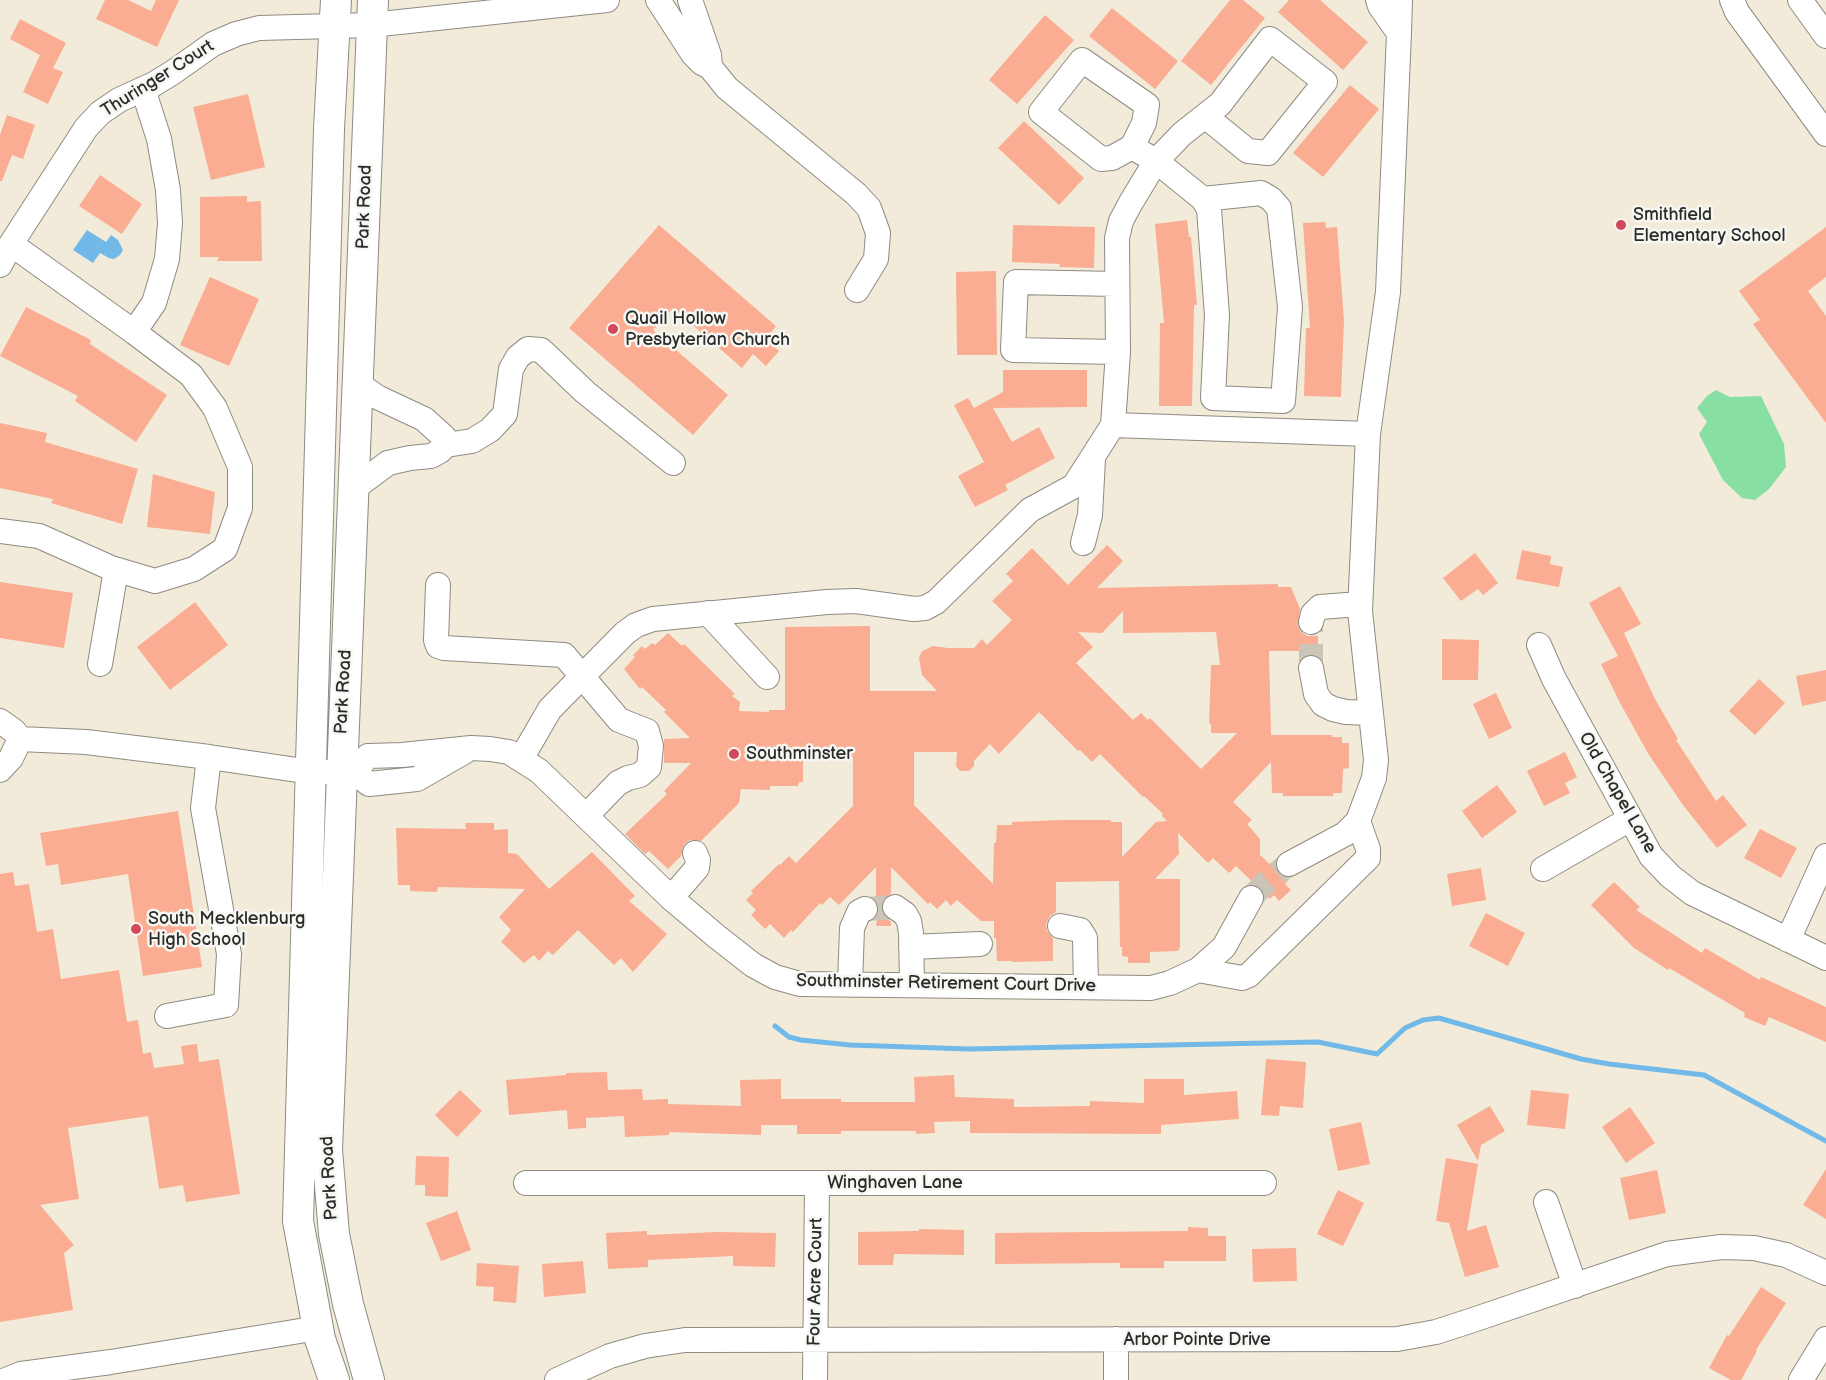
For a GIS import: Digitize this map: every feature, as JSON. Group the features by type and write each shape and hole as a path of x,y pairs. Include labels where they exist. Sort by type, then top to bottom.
{"main road":[{"name":"Park Road","path":"334,1380 318,1328 298,1221 328,141 335,13"},
{"name":"Park Road","path":"369,1380 348,1304 334,1234 327,1150 347,772 353,489 372,13"}],"street":[{"name":"Thuringer Court","path":"0,265 11,244 86,128 111,105 172,73 213,44 236,34 335,13 607,0"},
{"path":"658,0 693,54 710,67 727,88 856,194 869,208 878,233 876,260 857,290"},
{"path":"690,0 709,54 710,67"},
{"path":"1378,0 1399,33"},
{"path":"1289,864 1345,834 1358,821 1374,778 1376,760 1360,604 1368,434 1388,291 1400,0"},
{"path":"1732,0 1737,12 1826,134"},
{"path":"1800,0 1826,36"},
{"path":"522,759 550,710 625,633 636,625 653,619 856,601 914,609 925,608 936,602 1030,510 1074,486 1113,425 1118,352 1117,238 1121,221 1156,161 1182,134 1220,104 1270,39 1325,82 1268,153 1248,151 1205,116"},
{"path":"134,332 154,303 167,259 170,223 168,190 159,139 142,89"},
{"path":"1132,147 1156,161 1203,199 1209,209 1217,315 1213,398 1283,401 1290,307 1279,208 1261,193 1203,199"},
{"path":"0,531 39,536 116,570 154,581 194,569 225,549 240,508 240,467 214,408 191,375 11,244"},
{"path":"1117,284 1016,282 1013,350 1118,352"},
{"path":"353,489 388,463 431,456 446,445 472,441 490,430 505,414 511,369 518,357 528,349 541,350 585,392 673,463"},
{"path":"358,384 377,397 424,419 444,437 446,445"},
{"path":"1113,425 1368,434"},
{"path":"1083,543 1090,515 1094,457"},
{"path":"100,664 116,570"},
{"path":"438,585 436,640 438,646 564,655 619,720 647,731 651,746 649,767 639,775 618,783 585,816"},
{"path":"1311,622 1313,614 1320,607 1360,604"},
{"path":"708,614 767,677"},
{"name":"Old Chapel Lane","path":"1539,645 1554,679 1630,819 1652,856 1670,876 1692,892 1826,958"},
{"path":"1311,668 1316,694 1323,704 1346,712 1370,712"},
{"path":"0,721 14,731 20,739"},
{"path":"20,739 86,742 310,772 347,772"},
{"path":"0,770 11,758 20,739"},
{"name":"Southminster Retirement Court Drive","path":"347,772 368,756 471,748 508,752 539,771 670,898 753,964 775,977 800,984 1151,987 1170,983 1198,970 1224,947 1251,898"},
{"path":"167,1016 226,1005 229,954 203,808 209,757"},
{"path":"1543,869 1630,819"},
{"path":"1198,970 1242,978 1249,975 1368,858 1368,849 1358,821"},
{"path":"670,898 697,868 698,860 695,853"},
{"path":"1788,940 1826,856"},
{"path":"895,907 905,914 909,921 912,985"},
{"path":"850,985 852,928 859,912 865,909"},
{"path":"1060,926 1080,930 1085,938 1086,987"},
{"path":"911,947 980,944"},
{"name":"Winghaven Lane","path":"526,1183 1264,1183"},
{"name":"Four Acre Court","path":"815,1380 817,1183"},
{"path":"1546,1202 1575,1286"},
{"name":"Arbor Pointe Drive","path":"557,1380 610,1356 645,1346 675,1341 1397,1339 1453,1327 1667,1254 1721,1247 1754,1248 1786,1256 1826,1273"},
{"path":"6,1380 21,1374 111,1362 318,1328"},
{"path":"1801,1380 1826,1339"},
{"path":"1116,1340 1116,1380"}],"green space":[{"path":"1716,390 1730,397 1761,396 1784,444 1786,467 1769,489 1755,500 1742,498 1723,480 1699,434 1707,422 1697,408 1707,396"}],"water":[{"path":"87,230 106,242 111,235 118,240 123,250 120,255 114,259 100,253 93,263 73,250"}],"building":[{"path":"105,0 128,0 151,11 156,0 179,0 157,47 96,19"},
{"path":"1230,0 1243,0 1265,18 1211,85 1181,61"},
{"path":"1289,0 1320,0 1368,42 1343,70 1278,12"},
{"path":"1112,8 1178,61 1155,89 1089,36"},
{"path":"1045,15 1074,40 1017,104 989,80"},
{"path":"20,19 66,43 53,68 63,72 48,104 23,92 40,55 10,39"},
{"path":"1350,85 1379,109 1323,177 1293,153"},
{"path":"248,94 265,167 211,180 193,107"},
{"path":"7,115 35,125 23,159 12,155 2,181 0,181 0,135"},
{"path":"1024,121 1084,178 1059,205 998,148"},
{"path":"100,175 142,204 122,234 79,206"},
{"path":"247,196 247,202 261,201 262,261 217,261 219,257 200,257 200,197"},
{"path":"1187,220 1189,237 1191,237 1197,305 1194,305 1192,406 1159,406 1160,323 1164,323 1155,224"},
{"path":"1325,222 1326,228 1337,227 1344,320 1341,397 1304,396 1306,328 1310,328 1303,223"},
{"name":"Quail Hollow Presbyterian Church","path":"659,225 776,326 766,339 779,351 766,366 753,354 742,368 673,308 653,330 728,395 693,435 569,328"},
{"path":"1013,225 1095,227 1094,268 1012,262"},
{"path":"1826,227 1826,277 1808,291 1826,316 1826,423 1753,324 1760,320 1739,291"},
{"path":"996,271 997,355 957,355 956,272"},
{"path":"210,277 259,299 229,366 180,345"},
{"path":"26,307 91,340 90,344 167,395 136,442 75,401 78,396 0,356"},
{"path":"1003,370 1087,370 1087,407 993,408 1012,442 1039,427 1055,458 1005,485 1008,490 975,507 958,476 984,462 954,405 968,398 974,408 1003,392"},
{"path":"0,423 47,433 45,442 138,469 122,524 51,503 53,499 0,488"},
{"path":"153,474 215,492 210,534 147,527"},
{"name":"Southminster","path":"1107,545 1123,561 1097,588 1278,584 1278,587 1291,587 1300,609 1298,626 1307,636 1318,636 1318,656 1301,655 1300,651 1269,651 1271,735 1342,737 1342,743 1349,743 1349,768 1343,769 1342,793 1333,793 1333,796 1283,796 1283,793 1272,793 1271,762 1233,802 1252,820 1247,824 1260,839 1260,855 1288,881 1285,884 1291,890 1279,901 1274,895 1270,899 1236,866 1229,873 1213,858 1208,863 1178,833 1179,854 1155,879 1180,879 1180,947 1178,951 1150,952 1150,963 1128,963 1128,957 1122,956 1119,881 1056,882 1056,912 1050,916 1046,924 1047,931 1053,938 1053,961 997,961 994,921 981,921 957,900 951,906 946,900 937,909 930,902 928,904 891,867 891,894 884,898 881,906 882,914 891,922 891,926 876,926 879,909 876,901 876,867 839,905 830,897 822,905 820,903 793,932 791,930 784,938 770,924 765,929 751,915 756,910 746,900 753,893 751,891 779,864 789,856 796,863 853,806 853,757 803,758 803,782 799,782 798,786 770,786 770,790 741,789 739,803 701,841 690,840 684,844 681,856 668,869 649,851 645,854 625,834 667,794 664,791 691,763 664,763 664,739 690,738 664,712 666,710 642,687 640,689 624,669 642,646 645,649 652,643 655,645 668,633 682,646 684,644 735,694 732,696 740,702 739,711 769,712 769,710 785,710 785,627 870,626 870,691 937,691 922,675 919,658 922,651 933,646 974,648 982,639 987,645 1012,620 992,601 1013,581 1006,574 1032,548 1068,585","holes":["1123,611 1123,633 1216,632 1220,665 1211,665 1209,723 1211,733 1237,733 1201,769 1150,718 1148,720 1141,713 1133,720 1076,663 1093,647 1078,632 1102,633","1039,712 1092,762 1100,754 1163,814 1162,816 1167,821 1156,822 1122,857 1122,822 1061,820 1012,822 1012,825 997,825 993,884 914,805 914,752 957,752 956,766 960,771 969,771 974,766 974,761 990,744 999,754"]},
{"path":"1522,550 1551,556 1550,564 1563,567 1559,587 1516,579"},
{"path":"1475,553 1498,583 1483,595 1478,589 1461,601 1443,578"},
{"path":"0,582 73,593 64,648 0,638"},
{"path":"1620,586 1641,624 1624,633 1655,699 1678,739 1676,740 1716,801 1723,795 1747,825 1717,848 1683,805 1649,755 1601,664 1618,656 1589,603"},
{"path":"195,602 228,645 170,690 137,647"},
{"path":"1442,639 1479,640 1478,680 1442,680"},
{"path":"1826,670 1826,701 1802,706 1796,676"},
{"path":"1759,679 1785,703 1755,735 1729,711"},
{"path":"1496,693 1512,728 1489,739 1473,704"},
{"path":"1565,752 1577,777 1565,783 1570,793 1544,806 1527,771"},
{"path":"1497,785 1517,812 1482,838 1462,811"},
{"path":"178,811 202,967 143,976 128,874 61,885 58,864 46,866 40,833"},
{"path":"465,823 494,823 494,830 508,829 508,853 517,854 549,889 592,852 635,896 629,901 667,934 633,972 621,958 614,965 578,930 553,955 548,951 539,961 534,955 524,963 501,942 511,930 499,917 525,889 438,887 437,892 410,891 410,885 398,885 396,828 466,829"},
{"path":"1760,829 1797,848 1781,878 1744,858"},
{"path":"1481,868 1486,900 1452,906 1447,874"},
{"path":"13,872 15,886 29,884 37,932 53,929 61,979 119,970 127,1022 138,1020 143,1054 151,1052 154,1068 184,1064 181,1046 197,1044 199,1062 219,1059 240,1194 186,1202 183,1185 159,1189 148,1116 68,1128 79,1199 40,1205 74,1245 64,1253 73,1310 0,1322 0,874"},
{"path":"1614,882 1640,907 1636,910 1702,953 1705,948 1760,980 1761,977 1826,1007 1826,1042 1769,1017 1765,1026 1744,1017 1745,1013 1669,968 1668,970 1634,948 1591,905"},
{"path":"1486,913 1525,933 1508,966 1469,946"},
{"path":"1266,1059 1306,1062 1303,1108 1280,1106 1279,1116 1261,1115"},
{"path":"607,1072 608,1090 642,1089 643,1100 668,1099 668,1104 741,1106 740,1080 781,1079 781,1099 915,1102 914,1077 954,1075 955,1097 1014,1099 1014,1107 1090,1106 1090,1101 1144,1103 1144,1079 1184,1079 1184,1095 1237,1091 1239,1119 1161,1125 1161,1134 970,1133 970,1121 934,1122 935,1133 916,1134 916,1131 841,1131 841,1134 797,1134 797,1125 761,1125 761,1135 669,1132 669,1135 625,1137 624,1116 586,1118 586,1128 568,1129 567,1110 509,1115 506,1080 566,1075 566,1073"},
{"path":"460,1090 482,1111 457,1137 435,1115"},
{"path":"1531,1090 1569,1094 1565,1129 1527,1125"},
{"path":"1490,1106 1505,1131 1481,1145 1478,1161 1457,1125"},
{"path":"1630,1107 1655,1143 1626,1163 1602,1127"},
{"path":"1361,1122 1370,1164 1338,1171 1329,1129"},
{"path":"416,1156 449,1157 448,1197 425,1196 425,1185 415,1185"},
{"path":"1446,1158 1478,1164 1467,1231 1486,1225 1499,1267 1465,1277 1449,1223 1436,1221"},
{"path":"1826,1169 1826,1219 1803,1205"},
{"path":"1657,1170 1666,1213 1629,1220 1620,1178"},
{"path":"1338,1190 1364,1203 1343,1246 1317,1234"},
{"path":"457,1211 471,1250 441,1261 426,1223"},
{"path":"1188,1227 1208,1228 1208,1236 1226,1236 1226,1261 1164,1261 1164,1268 1120,1268 1120,1263 995,1264 995,1233 1188,1231"},
{"path":"919,1229 964,1230 964,1255 894,1254 893,1265 858,1265 858,1232 919,1231"},
{"path":"647,1231 647,1235 717,1232 776,1233 775,1267 733,1266 733,1256 648,1260 648,1267 608,1269 606,1233"},
{"path":"1296,1248 1297,1281 1253,1282 1252,1249"},
{"path":"583,1261 586,1293 544,1297 542,1264"},
{"path":"477,1263 519,1266 516,1303 493,1301 494,1287 476,1286"},
{"path":"1761,1287 1786,1303 1756,1350 1741,1380 1731,1380 1709,1368 1727,1335 1729,1336"}],"waterway":[{"path":"775,1026 789,1037 850,1045 969,1049 1318,1042 1377,1054 1405,1028 1423,1020 1439,1018 1581,1059 1704,1075 1826,1141"}],"tunnel":[{"path":"1311,622 1311,668"},
{"path":"1251,898 1267,881 1289,864"},
{"path":"865,909 895,907"}],"place":[{"name":"Smithfield Elementary School","path":"1621,225"},
{"name":"Quail Hollow Presbyterian Church","path":"613,329"},
{"name":"Southminster","path":"734,754"},
{"name":"South Mecklenburg High School","path":"136,929"}]}
